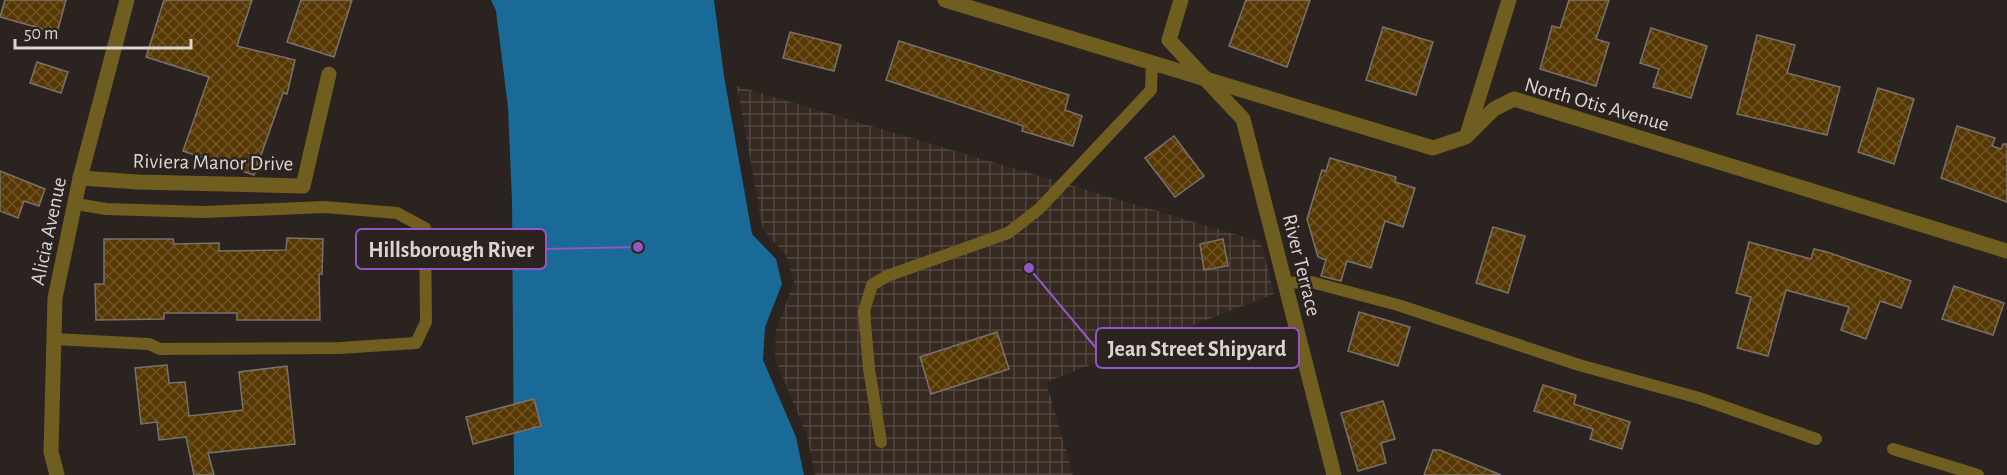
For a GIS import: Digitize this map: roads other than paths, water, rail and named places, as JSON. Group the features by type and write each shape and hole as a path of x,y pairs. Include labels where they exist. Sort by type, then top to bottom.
{"street":[{"name":"Alicia Avenue","path":"57,475 51,452 55,298 80,178 127,0"},
{"name":"North Otis Avenue","path":"945,0 1433,148 1466,137 1494,109 1514,99 2007,251"},
{"name":"River Terrace","path":"1181,0 1168,40 1243,119 1334,475"},
{"path":"1466,137 1509,0"},
{"name":"Riviera Manor Drive","path":"80,178 138,182 303,186 329,74"}],"lane":[{"path":"881,442 869,369 864,310 872,285 887,276 1008,233 1039,209 1151,90 1152,64"},
{"path":"54,339 149,344 160,349 340,348 416,343 426,322 426,228 397,213 325,207 204,212 106,209 76,204"},
{"path":"1285,283 1311,282 1398,305 1579,365 1699,398 1816,439"},
{"path":"1893,449 1978,475"}],"water":[{"path":"491,0 714,0 724,76 752,234 776,259 782,284 765,327 763,360 796,437 804,475 514,475 512,201 508,107 496,11"}],"place":[{"name":"Hillsborough River","path":"638,247"},
{"name":"Jean Street Shipyard","path":"1029,268"}]}
